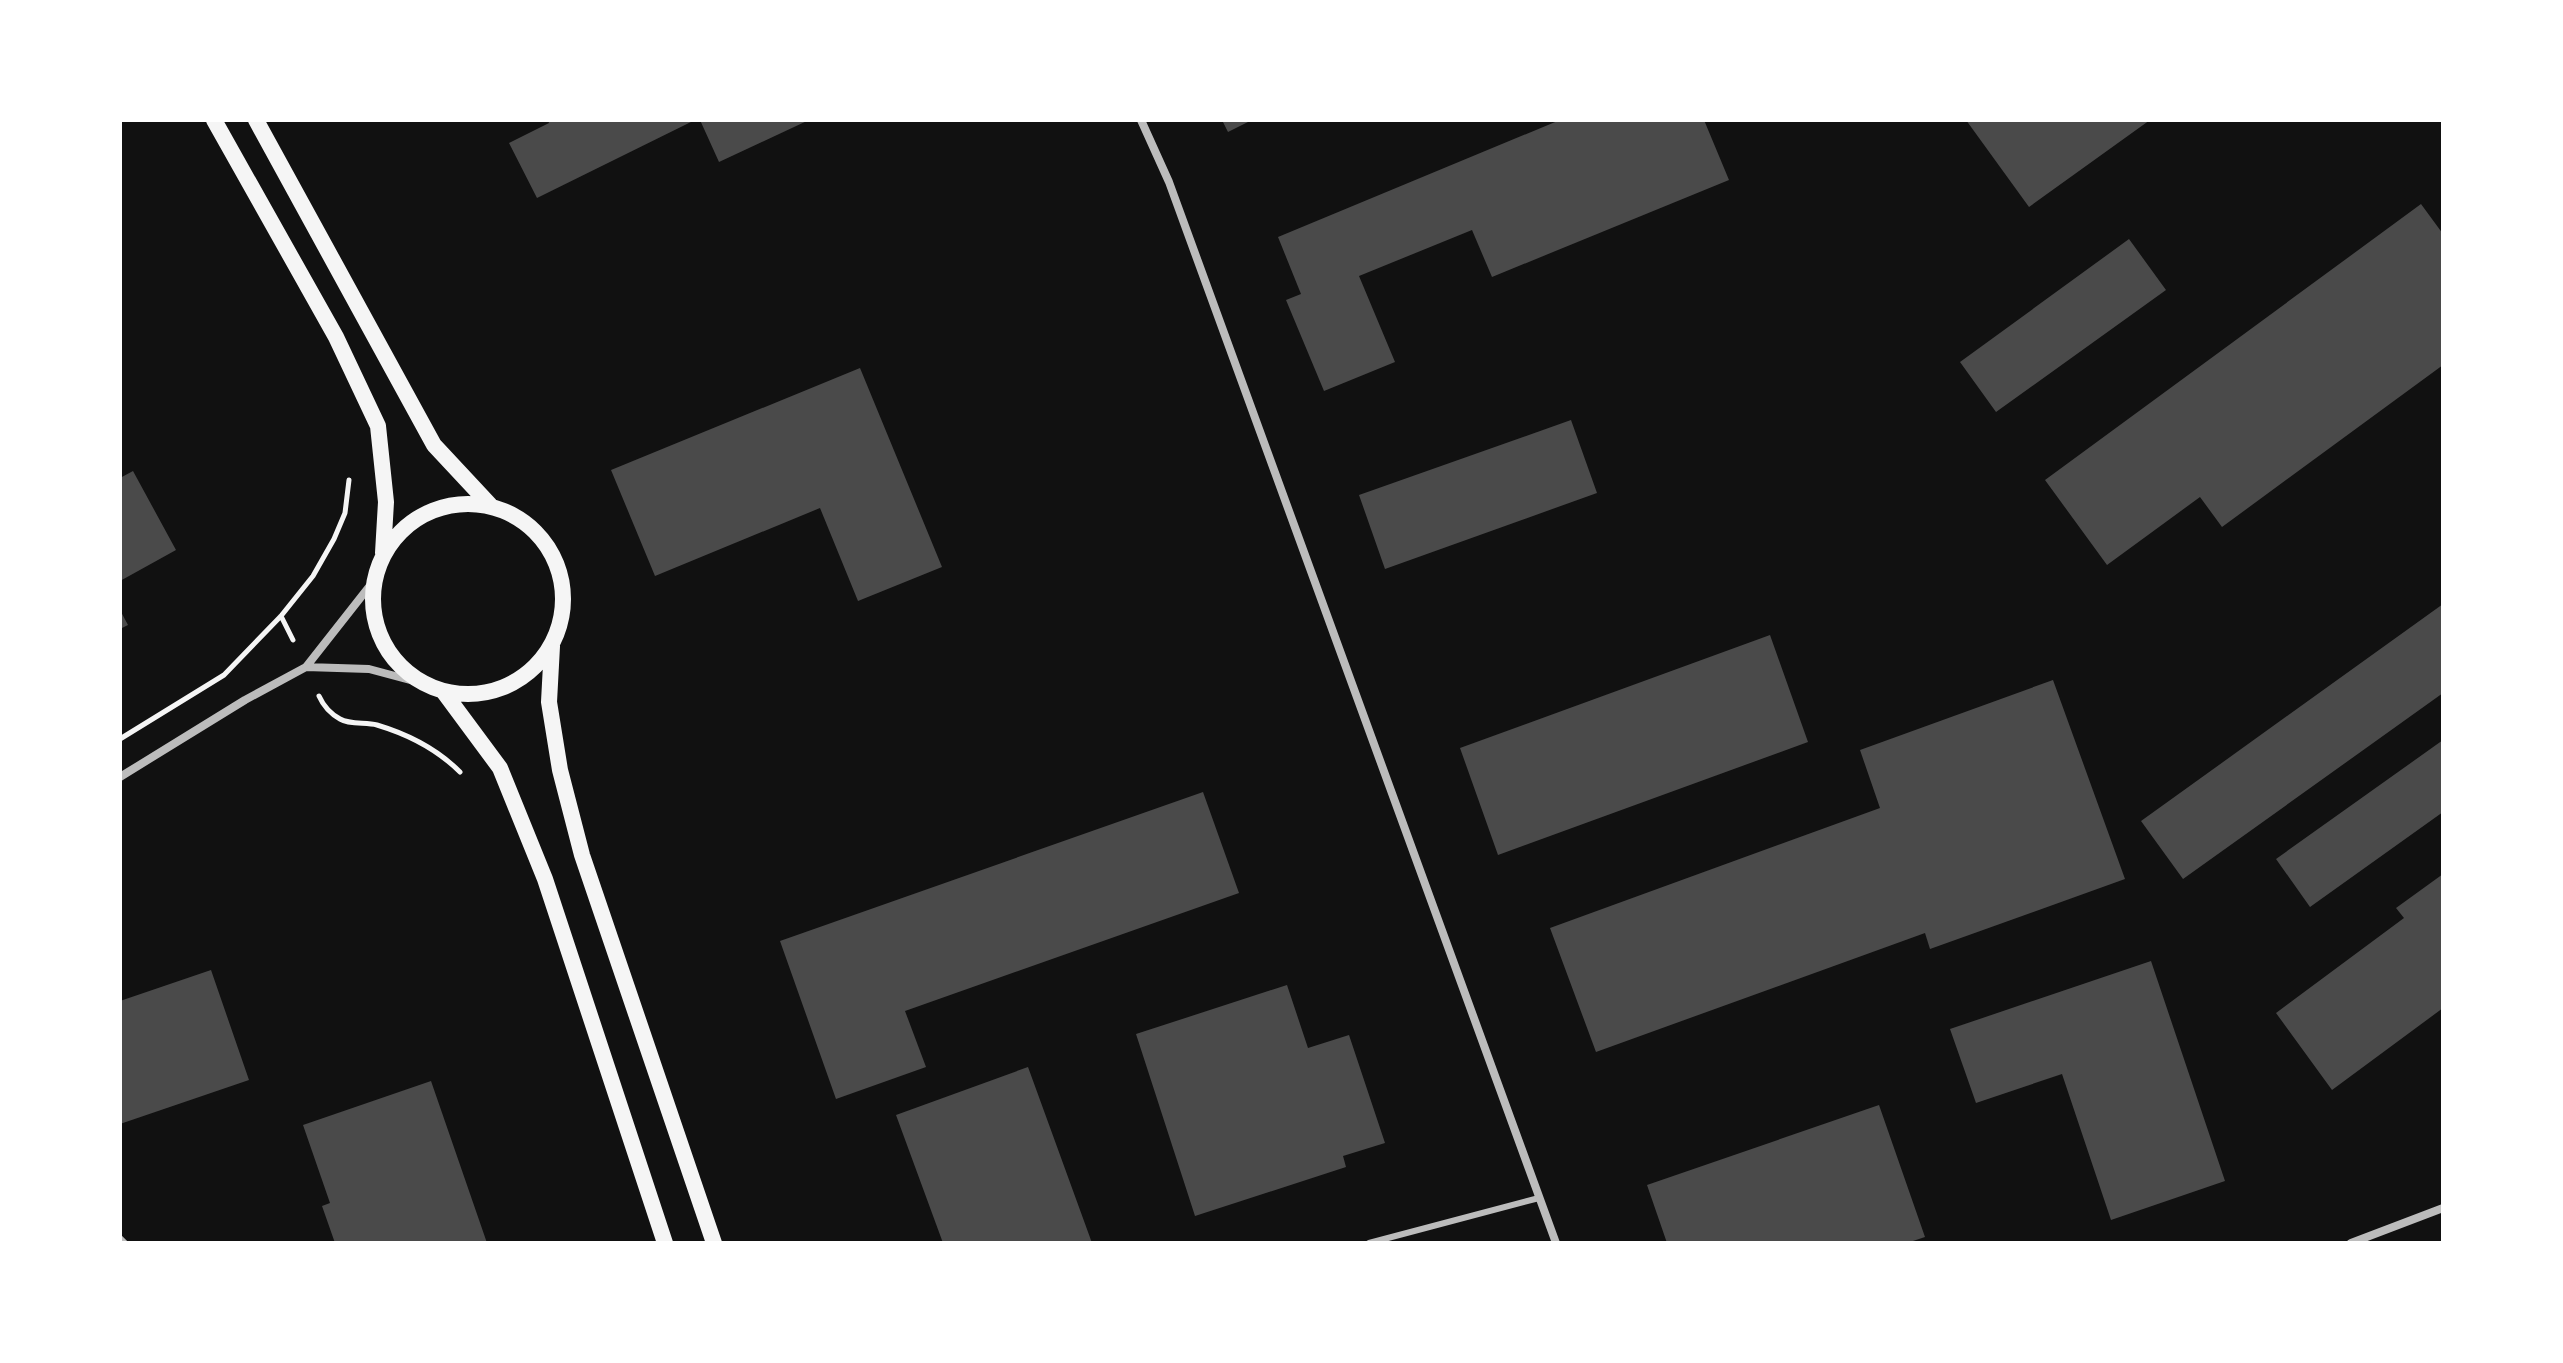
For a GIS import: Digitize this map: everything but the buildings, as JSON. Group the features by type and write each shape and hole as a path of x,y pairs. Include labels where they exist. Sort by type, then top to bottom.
{"main road":[{"path":"214,120 336,337 378,426 386,502 374,613 384,644 396,661 425,684 460,695 497,690 516,681 538,665 552,646"},
{"path":"256,120 434,445 490,505"},
{"path":"382,558 404,529 434,510 455,504 490,505 509,511 537,532 554,559 562,584 563,609 552,646 549,702 560,770 582,855 714,1243"},
{"path":"443,691 500,768 545,879 665,1243"}],"street":[{"path":"1141,120 1174,197 1556,1243"},
{"path":"120,777 245,700 306,667 376,578"},
{"path":"306,667 369,669 425,684"},
{"path":"2351,1243 2443,1208"}],"lane":[{"path":"1369,1243 1539,1198"},
{"path":"120,1238 125,1243"}],"path":[{"path":"120,739 224,675 281,616 313,576 334,539 345,513 350,477"},
{"path":"281,616 323,705 342,721 375,724 408,737 447,759 465,777"}]}
